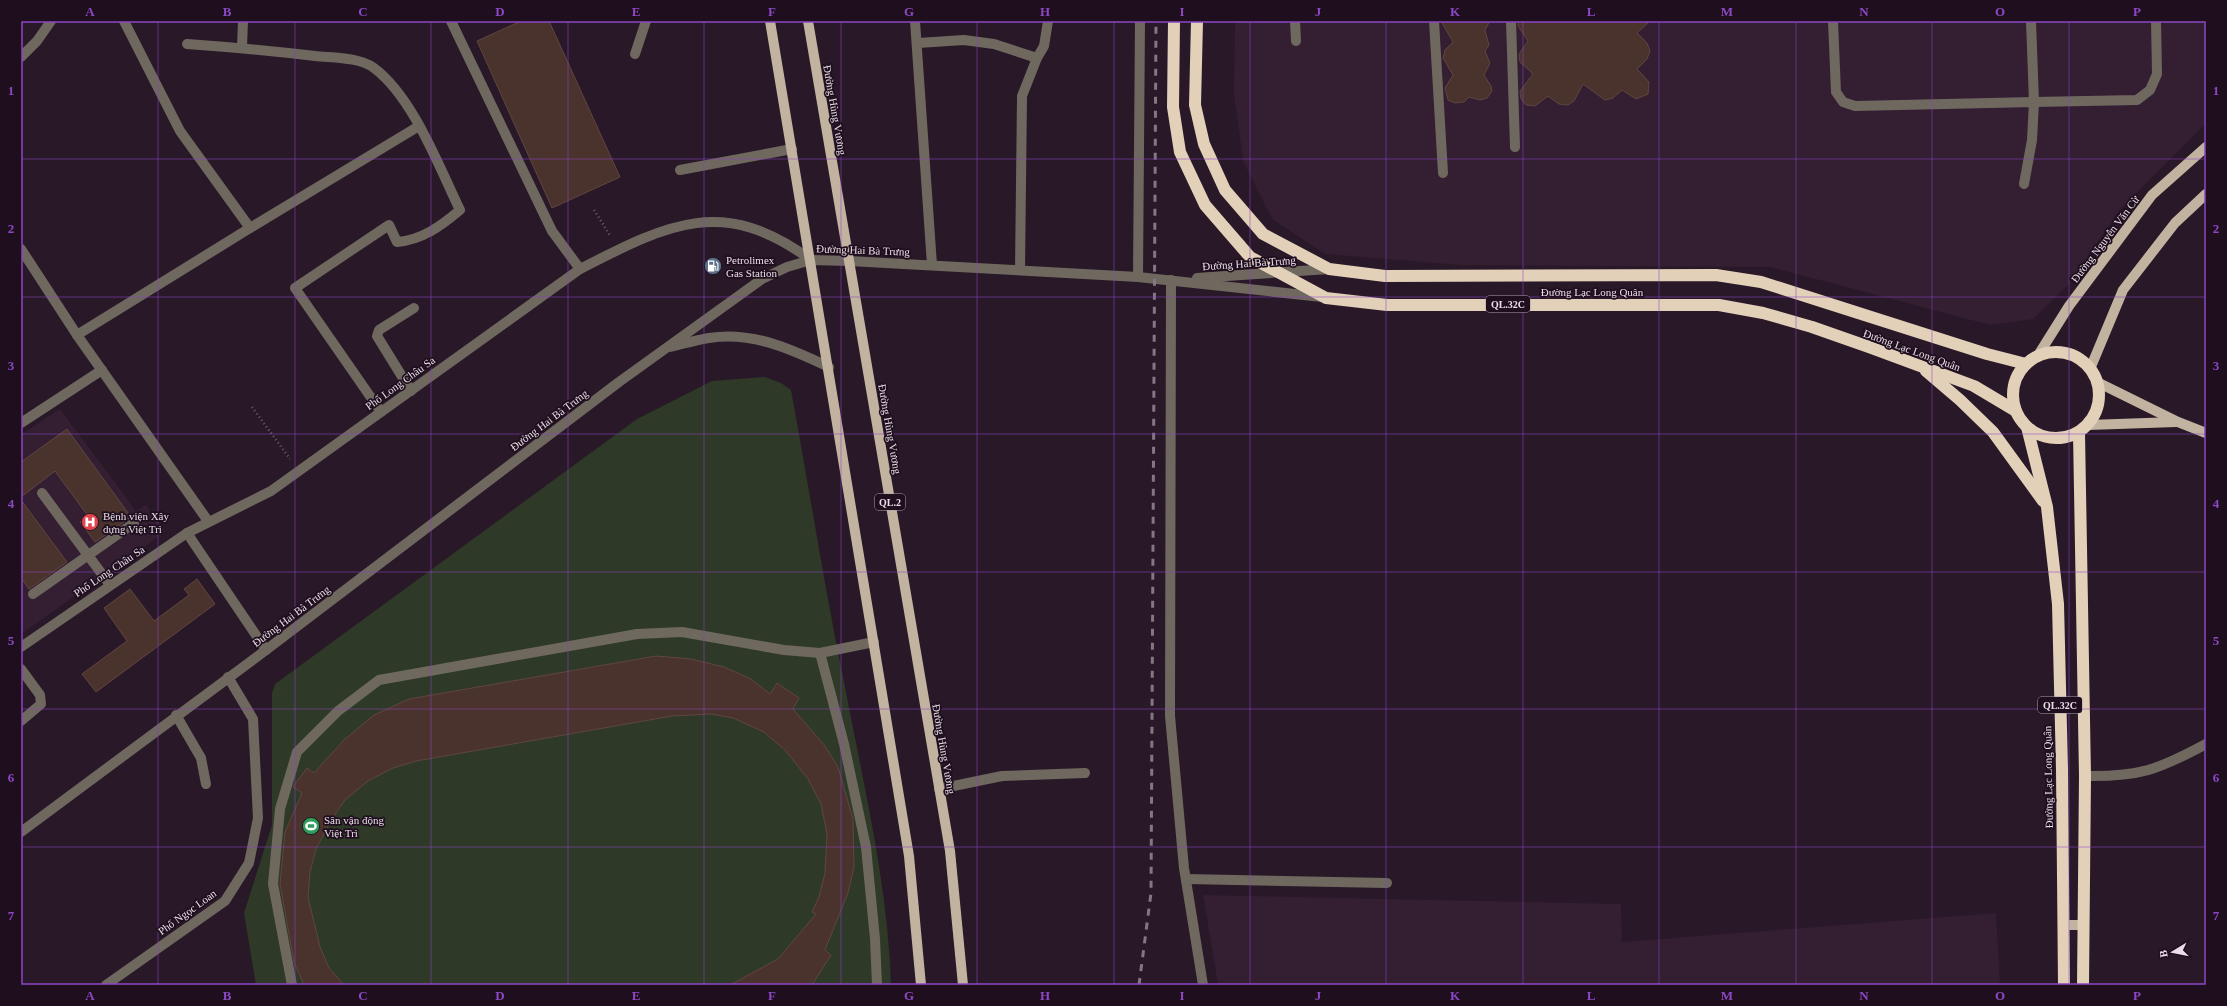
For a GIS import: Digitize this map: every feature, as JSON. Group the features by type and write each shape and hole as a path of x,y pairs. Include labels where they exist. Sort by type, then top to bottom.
{"highway":[{"name":"Đường Lạc Long Quân","path":"1174,21 1173,107 1180,152 1205,205 1250,257 1326,298 1387,304 1719,305 1763,313 1812,327 1919,365 1974,386 2016,411"},
{"name":"Đường Lạc Long Quân","path":"1197,21 1196,105 1204,144 1225,190 1263,234 1329,269 1385,276 1716,275 1761,282 1987,354 2026,364"},
{"name":"QL.32C","path":"2051,352 2066,353 2079,359 2090,369 2097,382 2100,393 2098,405 2083,429 2066,438 2052,438 2038,435 2027,427 2016,411 2013,399 2014,386 2019,374 2026,364 2037,357 2051,352"},
{"path":"1919,365 1960,400 1993,432 2047,507"},
{"name":"Đường Lạc Long Quân","path":"2027,427 2047,507 2058,604 2064,985"},
{"name":"QL.32C","path":"2083,429 2085,776 2083,985"}],"main road":[{"path":"770,21 829,367 909,856 921,985"},
{"name":"Đường Hùng Vương","path":"808,21 950,850 962,985"},
{"name":"Đường Nguyễn Văn Cừ","path":"2037,357 2069,306 2152,196 2206,147"},
{"path":"2090,369 2123,290 2175,223 2206,194"},
{"path":"2097,382 2178,422 2206,433"},
{"path":"2083,429 2178,422"},
{"path":"2063,925 2083,925"}],"street":[{"path":"21,57 37,40 51,21"},
{"path":"124,21 180,131 250,228"},
{"path":"242,47 243,21"},
{"path":"451,21 552,231 580,269"},
{"path":"635,54 646,21"},
{"path":"915,21 918,43 932,265"},
{"path":"1020,270 1022,96 1037,58 1044,46 1048,21"},
{"path":"1138,277 1140,21"},
{"path":"1295,21 1296,41"},
{"path":"1434,21 1443,173"},
{"path":"1511,21 1515,147"},
{"path":"1833,21 1836,92 1843,102 1855,106 2137,100 2150,90 2157,74 2156,21"},
{"path":"2024,184 2032,140 2034,102 2031,21"},
{"path":"918,43 964,40 994,44 1037,58"},
{"path":"187,44 242,47 354,60 373,67 401,97 419,126 460,210 440,227 412,241 397,242 389,225 295,288 380,412"},
{"path":"78,335 250,228 419,126"},
{"path":"680,170 792,149"},
{"name":"Phố Long Châu Sa","path":"21,646 187,533 208,521 265,494 580,269 618,249 651,234 685,226 720,221 738,223 781,238 811,260"},
{"path":"21,249 102,370 208,521"},
{"name":"Đường Hai Bà Trưng","path":"21,832 176,715 266,650 666,348 762,279 787,267 811,260 1020,270 1171,280 1326,298"},
{"name":"Đường Hai Bà Trưng","path":"1171,280 1329,269"},
{"path":"1171,280 1170,716 1186,879 1203,985"},
{"path":"411,390 377,336 379,330 414,308"},
{"path":"666,348 710,338 743,337 783,346 829,367"},
{"path":"21,423 102,370"},
{"path":"42,493 110,584"},
{"path":"33,594 134,523"},
{"path":"187,533 266,650"},
{"path":"292,985 273,884 280,809 297,752 338,711 379,680 637,634 682,632 784,650 820,653 874,642"},
{"path":"820,653 844,744 866,847 875,939 877,985"},
{"path":"21,669 40,695 41,704 21,721"},
{"name":"Phố Ngọc Loan","path":"106,985 225,901 250,863 258,818 253,720 228,677"},
{"path":"176,715 201,758 206,784"},
{"path":"2085,776 2117,776 2138,774 2168,764 2206,744"},
{"path":"939,789 1002,776 1085,772"},
{"path":"1186,879 1387,883"}],"path":[{"path":"594,210 618,249"},
{"path":"252,407 298,471"}],"shaded area":[{"path":"1235,21 2206,21 2206,123 2121,208 2069,284 2033,319 1990,325 1770,267 1460,265 1325,254 1272,219 1243,161 1234,93"},
{"name":"Bệnh viện Xây dựng Việt Trì","path":"60,409 136,511 146,505 165,532 24,632 21,629 21,435"},
{"path":"1203,895 1621,904 1622,942 1996,913 2000,985 1218,985"}],"green space":[{"path":"765,377 781,383 791,390 830,609 874,833 885,909 891,985 256,985 244,913 272,825 272,693 275,684 637,419 712,381"}],"building":[{"path":"521,21 549,21 620,177 552,208 477,41"},
{"path":"1441,21 1490,21 1485,30 1489,45 1485,51 1490,63 1484,75 1491,86 1492,91 1487,98 1480,100 1469,97 1464,102 1455,103 1448,100 1445,88 1453,75 1443,58 1445,50 1453,42"},
{"path":"1518,21 1650,21 1637,33 1647,43 1650,51 1647,59 1637,69 1649,82 1648,94 1636,99 1622,90 1613,98 1605,100 1583,84 1574,101 1568,105 1559,104 1548,96 1535,106 1526,105 1521,99 1520,91 1533,74 1520,62 1519,54 1528,41 1518,26"},
{"path":"67,429 131,517 95,542 80,522 88,516 55,471 21,497 21,462"},
{"path":"21,500 67,562 29,589 21,578"},
{"path":"197,579 215,604 96,692 82,674 127,641 104,608 130,589 154,621 189,595 184,589"},
{"name":"Sân vận động Việt Trì","path":"656,656 691,659 724,667 751,679 770,694 777,683 799,698 793,709 825,746 838,767 853,819 854,867 848,893 825,950 831,955 812,985 730,985 778,959 816,914 812,912 819,897 825,873 827,834 821,804 808,779 785,750 764,732 733,718 711,714 672,716 416,761 393,768 368,781 345,800 331,820 316,849 310,872 308,897 320,947 329,968 344,985 304,985 294,962 280,884 285,832 302,793 293,787 307,768 314,773 345,739 374,715 409,699"}],"railway":[{"path":"1139,985 1151,893 1156,21"}],"place":[{"name":"Petrolimex Gas Station","path":"713,266"},
{"name":"Bệnh viện Xây dựng Việt Trì","path":"90,522"},
{"name":"Sân vận động Việt Trì","path":"311,826"}]}
